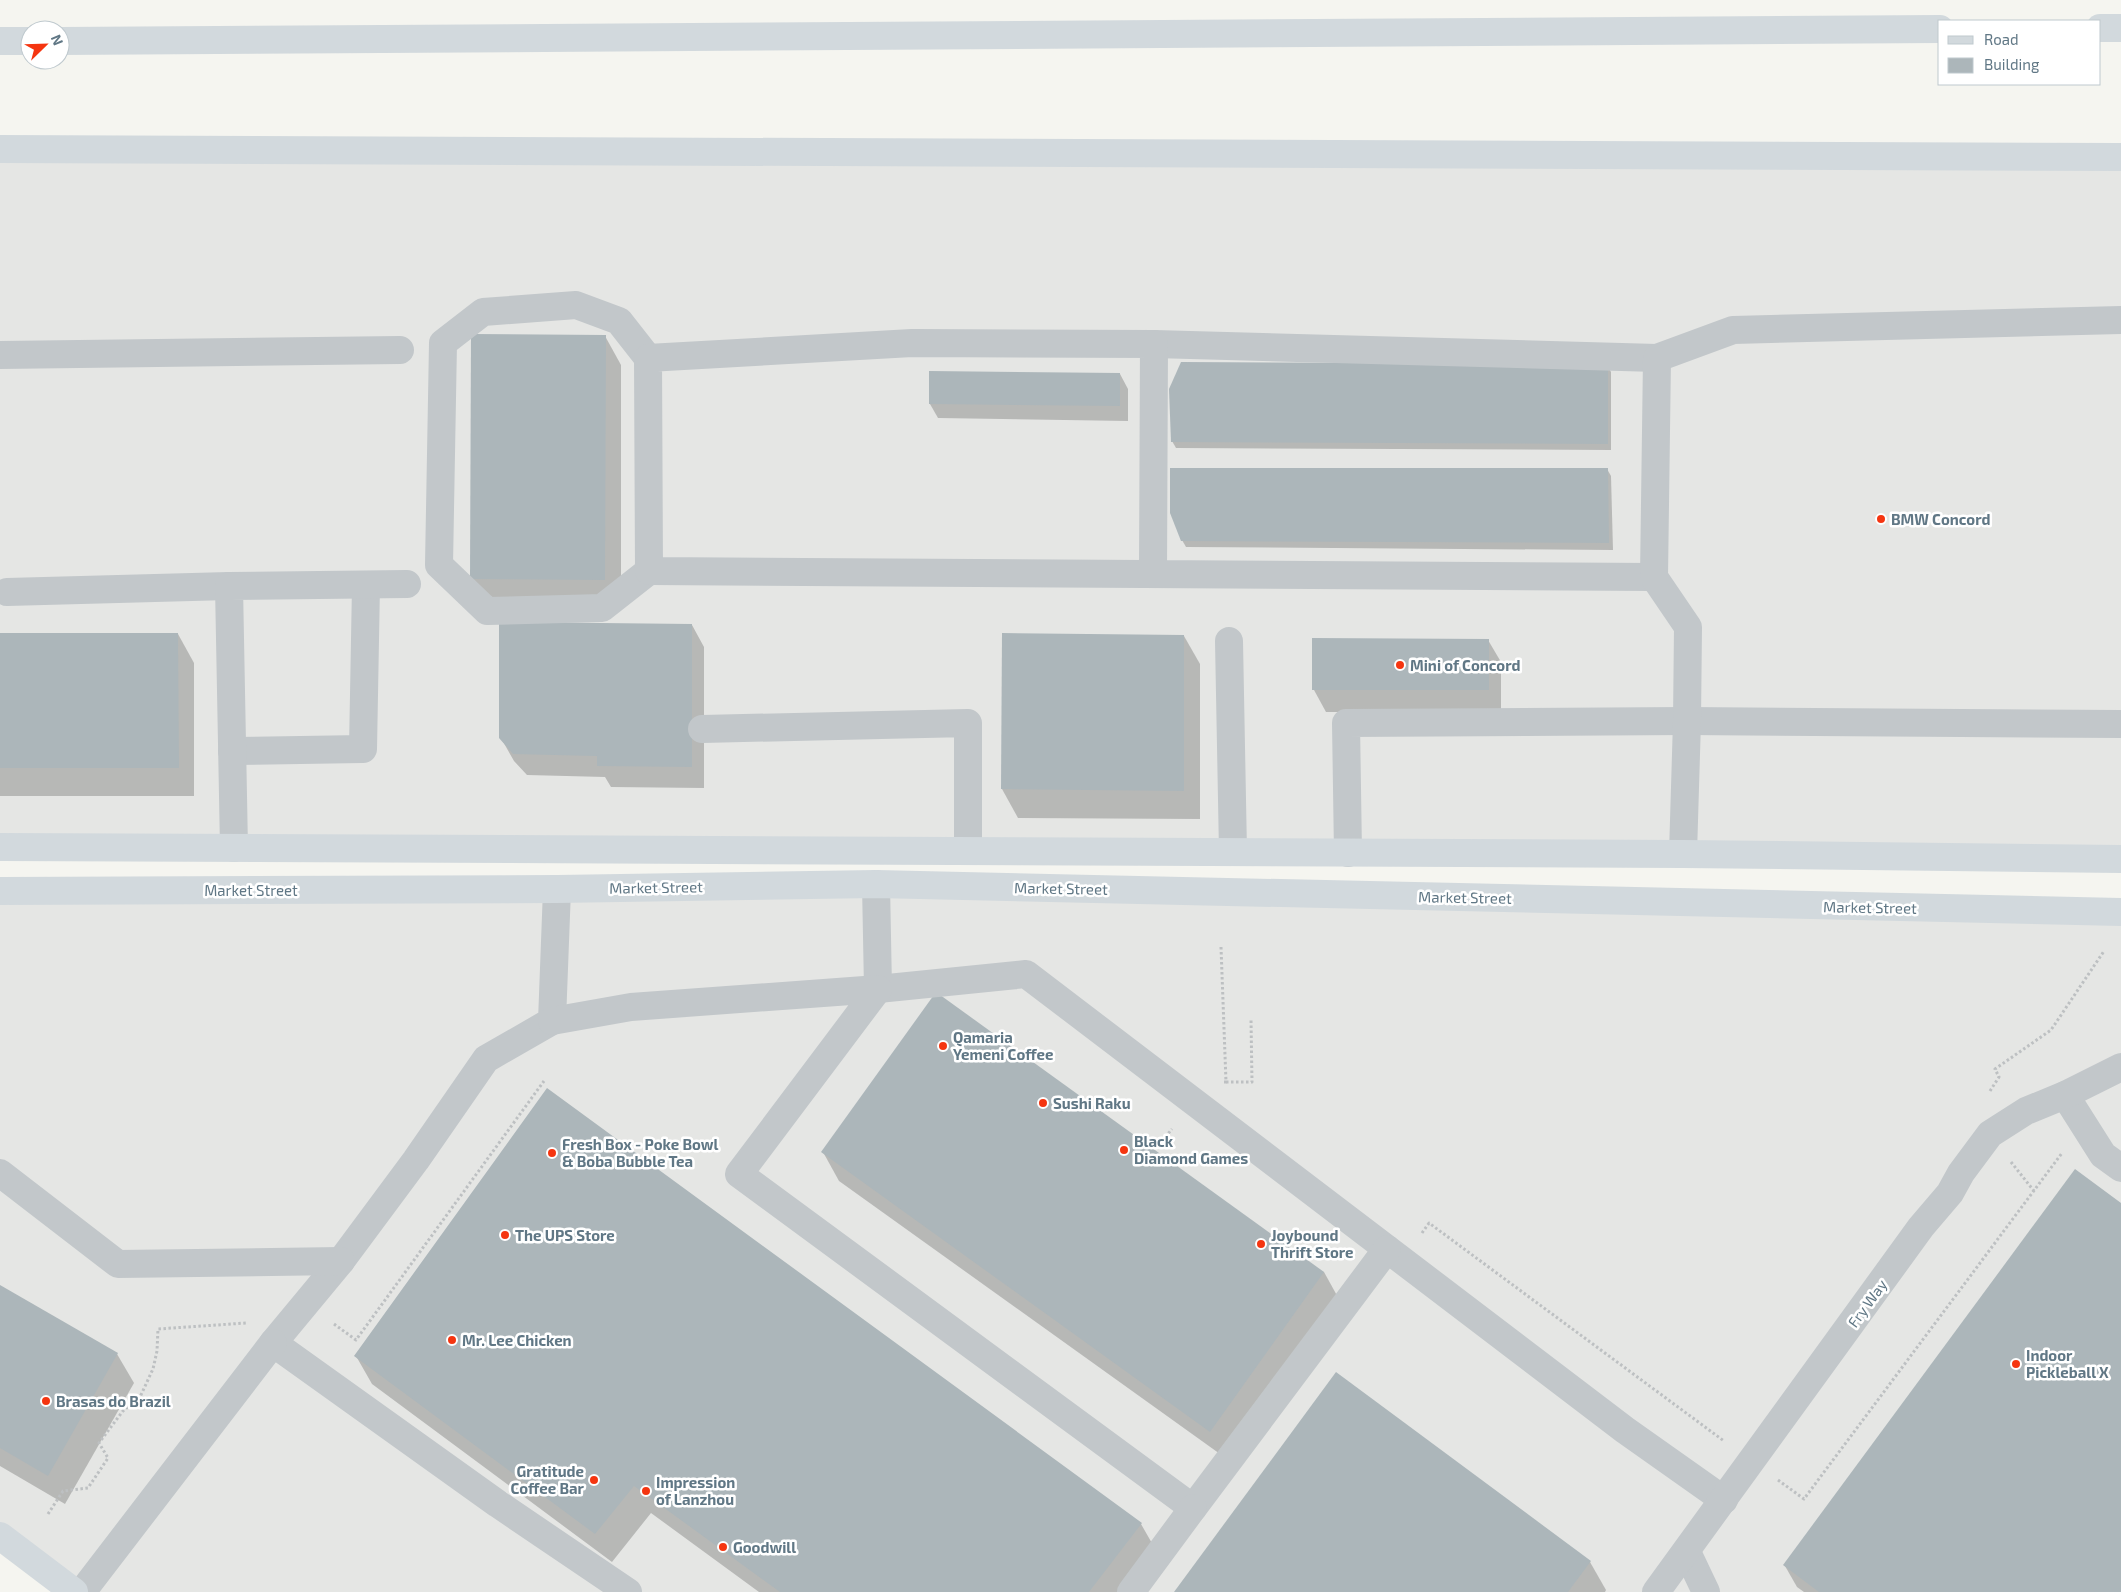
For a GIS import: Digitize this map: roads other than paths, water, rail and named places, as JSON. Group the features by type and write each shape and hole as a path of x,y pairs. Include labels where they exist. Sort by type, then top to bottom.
{"main road":[{"path":"2101,28 2121,28"},
{"path":"70,40 1938,29"},
{"path":"0,41 20,41"},
{"path":"0,148 2121,157"},
{"path":"0,847 1683,854 2121,859"},
{"path":"0,873 57,874 102,890"},
{"name":"Market Street","path":"0,891 557,889 876,884 2121,912"},
{"path":"0,1536 74,1592"}],"street":[{"path":"649,571 648,358 619,321 576,306 483,312 443,343 439,564 487,611 602,608 649,571 1654,577"},
{"path":"648,358 912,343 1154,344 1657,358 1733,330 2121,320"},
{"path":"1153,574 1154,344"},
{"path":"0,354 400,350"},
{"path":"1657,358 1654,577 1688,627 1683,854"},
{"path":"7,592 229,586 407,584"},
{"path":"232,751 364,749 366,585"},
{"path":"229,586 234,848"},
{"path":"1230,641 1233,852"},
{"path":"1348,853 1346,723 1687,720 2121,724"},
{"path":"702,729 968,723 968,851"},
{"path":"876,884 878,989 739,1174 1193,1508"},
{"path":"552,1021 557,889"},
{"path":"82,1592 273,1343 341,1261 416,1160 486,1059 552,1021 631,1007 878,989 1026,974 1625,1430 1724,1500"},
{"name":"Fry Way","path":"1656,1592 1753,1462 1916,1235 1950,1192 1960,1173 1990,1134 2026,1111 2065,1095 2121,1067"},
{"path":"2065,1095 2103,1155 2121,1168"},
{"path":"0,1173 118,1264 341,1261"},
{"path":"1131,1592 1193,1508 1395,1254"},
{"path":"273,1343 498,1504 628,1592"},
{"path":"1687,1552 1706,1592"}],"place":[{"name":"BMW Concord","path":"1881,519"},
{"name":"Mini of Concord","path":"1400,665"},
{"name":"Qamaria Yemeni Coffee","path":"943,1046"},
{"name":"Sushi Raku","path":"1043,1103"},
{"name":"Black Diamond Games","path":"1124,1150"},
{"name":"Fresh Box - Poke Bowl & Boba Bubble Tea","path":"552,1153"},
{"name":"The UPS Store","path":"505,1235"},
{"name":"Joybound Thrift Store","path":"1261,1244"},
{"name":"Mr. Lee Chicken","path":"452,1340"},
{"name":"Indoor Pickleball X","path":"2016,1364"},
{"name":"Brasas do Brazil","path":"46,1401"},
{"name":"Gratitude Coffee Bar","path":"594,1480"},
{"name":"Impression of Lanzhou","path":"646,1491"},
{"name":"Goodwill","path":"723,1547"}]}
